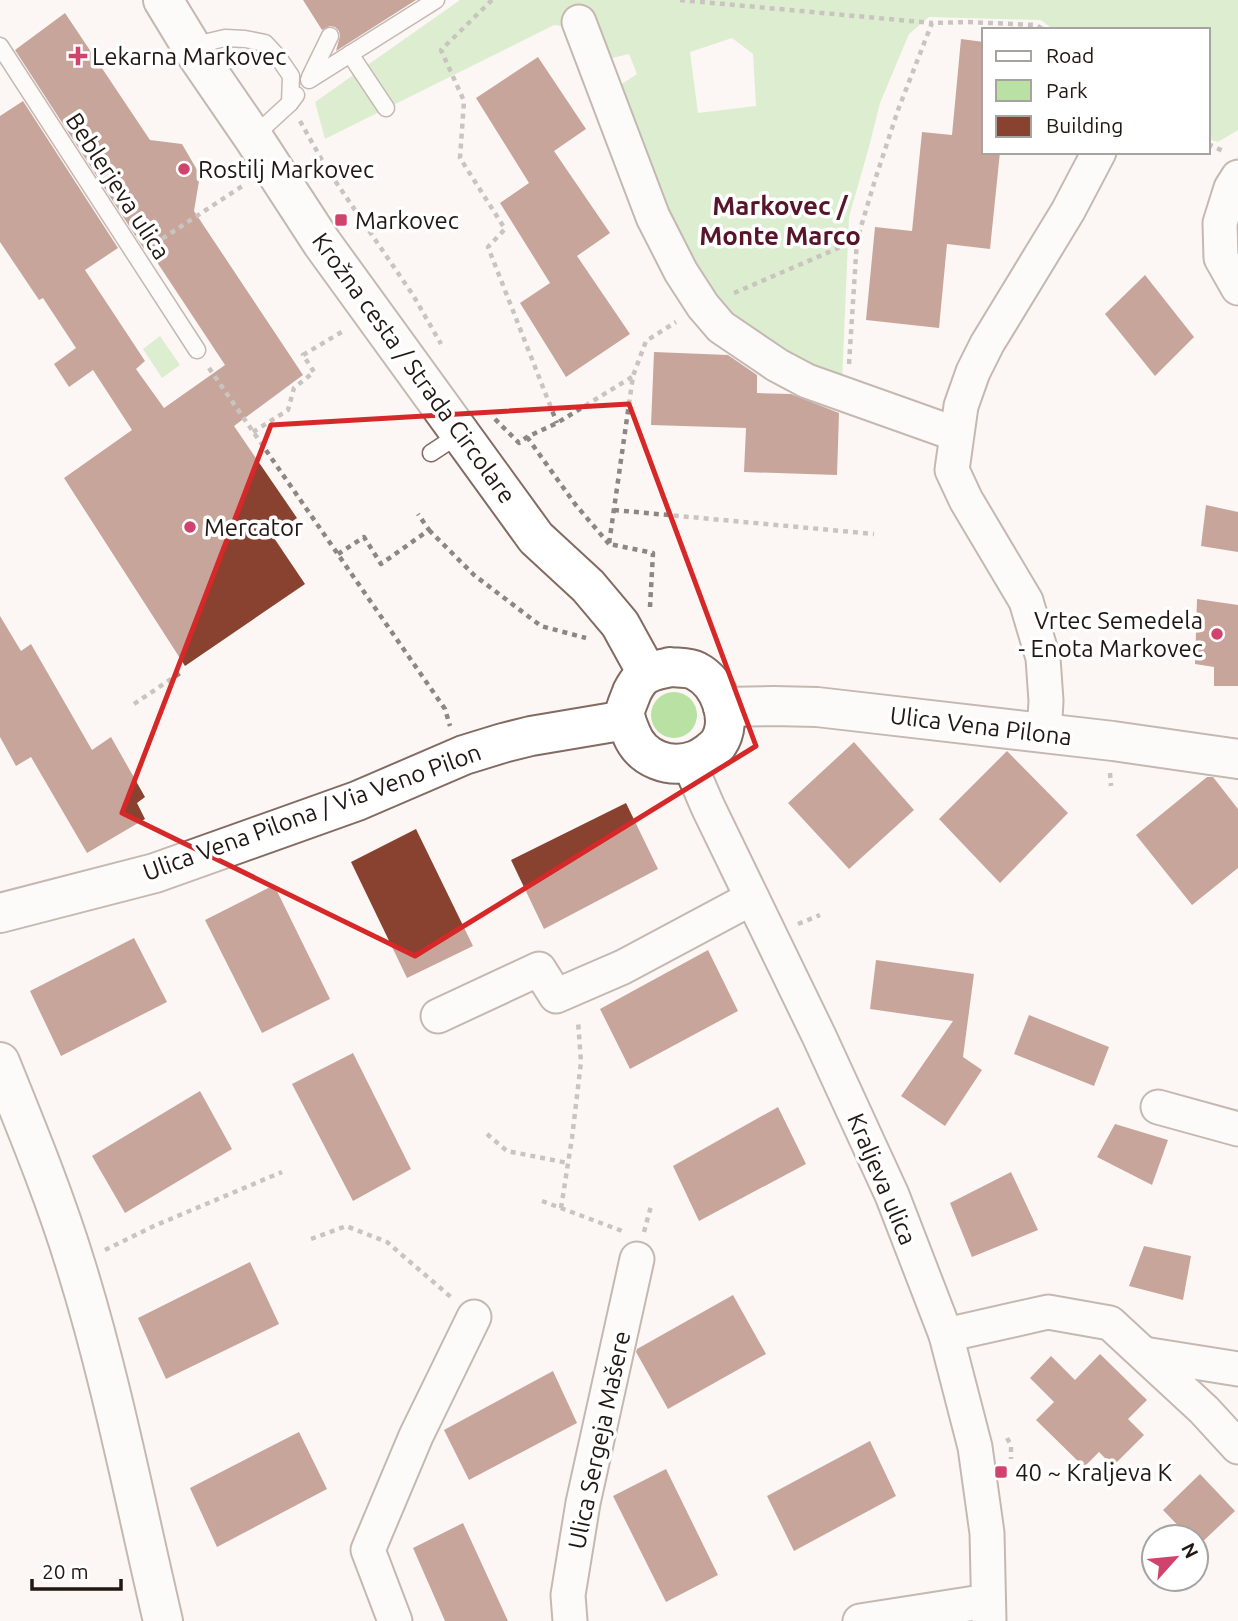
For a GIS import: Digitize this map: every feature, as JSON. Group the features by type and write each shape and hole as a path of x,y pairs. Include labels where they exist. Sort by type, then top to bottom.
{"street":[{"name":"Krožna cesta / Strada Circolare","path":"163,0 322,243 536,538 588,586 605,632 647,673"},
{"path":"579,22 653,217 681,272 703,306 721,327 777,365 807,381 956,434"},
{"path":"1044,734 1046,701 1043,658 1026,601 966,500 952,470 961,406 973,372 1068,211 1098,154"},
{"path":"1238,177 1231,188 1220,223 1221,258 1238,288"},
{"path":"670,667 693,669 707,678 719,694 723,707 724,728 718,744 702,758 689,763 672,764 655,760 635,743 625,711 636,683 647,673 670,667"},
{"name":"Ulica Vena Pilona","path":"723,707 817,707 1113,741 1238,759"},
{"name":"Ulica Vena Pilona / Via Veno Pilon","path":"0,913 155,873 357,801 464,755 531,736 626,720"},
{"name":"Kraljeva ulica","path":"689,763 886,1183 946,1335 975,1447 987,1533 988,1611"},
{"path":"438,1016 539,969 556,996 623,967 752,898"},
{"path":"0,1062 76,1265 108,1383 163,1621"},
{"path":"1158,1107 1238,1129"},
{"name":"Ulica Sergeja Mašere","path":"570,1621 568,1595 583,1503 637,1244"},
{"path":"946,1335 1048,1312 1110,1323 1204,1410 1238,1447"},
{"path":"396,1621 368,1550 416,1436 474,1317"},
{"path":"1144,1354 1238,1369"},
{"path":"860,1621 988,1611"}],"lane":[{"path":"309,80 436,0"},
{"path":"253,136 290,103 309,80 330,36"},
{"path":"194,51 204,43 225,38 245,38 265,43 291,76 290,103"},
{"name":"Beblerjeva ulica","path":"0,47 197,350"},
{"path":"350,54 386,108"}],"path":[{"path":"492,0 441,50 464,101 460,158 505,229 488,247 557,423"},
{"path":"680,0 932,23 1036,25 1041,28"},
{"path":"847,396 858,240 898,110 932,23"},
{"path":"290,103 327,169 413,295 443,348"},
{"path":"136,256 220,200"},
{"path":"609,544 633,376 646,341 703,306 858,240"},
{"path":"253,432 288,410 294,388 314,372 303,355 352,326"},
{"path":"197,350 445,709"},
{"path":"462,434 519,443 633,376"},
{"path":"418,514 429,530 474,575 541,626 605,632 650,608 653,553 609,544 575,504 527,438"},
{"path":"614,510 874,534"},
{"path":"338,554 364,537 381,564 429,530"},
{"path":"134,704 180,673"},
{"path":"561,1208 581,1062 577,1015 570,990"},
{"path":"487,1135 507,1151 568,1163"},
{"path":"76,1265 154,1226 282,1172"},
{"path":"542,1201 637,1244 651,1206"},
{"path":"311,1239 346,1226 387,1242 474,1317"}],"highlighted area":[{"path":"629,404 756,746 415,956 122,813 271,425"}],"green space":[{"path":"460,0 1238,0 1238,130 1218,142 1210,140 1210,28 1051,28 1041,20 929,17 909,34 880,103 849,217 842,383 702,313 614,89 637,74 629,54 596,62 569,27 554,25 325,139 315,102","holes":["732,38 753,54 756,106 698,113 690,52"]},
{"path":"160,336 180,365 162,378 143,349"},
{"path":"674,692 691,698 697,715 691,732 674,738 657,732 651,715 657,698"}],"building":[{"path":"303,0 416,0 336,51 339,31 330,26 322,30"},
{"path":"65,13 150,140 182,144 200,175 194,211 303,375 234,426 297,518 272,535 305,584 185,666 64,478 132,430 93,370 69,387 54,364 76,348 43,298 39,300 0,242 0,116 23,101 118,248 85,270 145,361 136,369 164,408 225,365 147,247 144,249 15,50"},
{"path":"961,39 982,42 982,154 1000,154 990,249 947,244 939,328 866,320 875,227 912,231 922,132 952,135"},
{"path":"538,57 586,129 554,151 610,233 577,256 630,334 566,377 520,303 550,283 500,203 529,183 476,98"},
{"path":"1145,275 1194,337 1155,376 1105,314"},
{"path":"654,352 728,355 757,375 757,393 791,394 839,413 837,475 744,472 746,428 651,425"},
{"name":"Vrtec Semedela - Enota Markovec","path":"1206,505 1238,512 1238,552 1201,546"},
{"name":"Vrtec Semedela - Enota Markovec","path":"1197,599 1238,605 1238,686 1214,686 1214,667 1195,664"},
{"path":"0,616 21,651 31,644 92,750 111,737 145,797 137,803 145,819 87,853 31,757 16,766 0,737"},
{"path":"854,742 914,810 849,869 788,803"},
{"path":"1007,751 1068,813 1000,883 939,819"},
{"path":"1207,777 1213,777 1238,809 1238,868 1192,905 1136,835"},
{"path":"626,803 658,869 544,929 511,860"},
{"path":"416,829 473,946 407,978 351,862"},
{"path":"274,885 330,999 262,1033 205,920"},
{"path":"134,938 167,1002 61,1056 30,991"},
{"path":"708,950 738,1011 630,1069 600,1009"},
{"path":"876,960 974,974 963,1057 982,1070 945,1126 901,1096 953,1021 870,1009"},
{"path":"1029,1015 1109,1047 1094,1086 1014,1054"},
{"path":"353,1053 411,1169 353,1201 292,1084"},
{"path":"200,1091 232,1149 125,1213 92,1156"},
{"path":"778,1107 806,1164 699,1221 673,1166"},
{"path":"1115,1124 1168,1140 1152,1185 1097,1157"},
{"path":"1011,1172 1038,1230 972,1257 950,1203"},
{"path":"1144,1246 1191,1256 1183,1300 1129,1286"},
{"path":"250,1262 279,1324 166,1379 138,1318"},
{"path":"733,1295 766,1354 668,1409 636,1352 637,1349"},
{"path":"1100,1354 1147,1400 1128,1419 1144,1435 1113,1466 1099,1452 1084,1467 1036,1420 1054,1402 1030,1378 1051,1356 1075,1380"},
{"path":"553,1371 577,1423 469,1480 444,1430"},
{"path":"299,1432 327,1489 217,1547 190,1488"},
{"path":"870,1441 896,1496 794,1551 767,1496"},
{"path":"666,1469 718,1575 666,1602 613,1496"},
{"path":"1200,1474 1235,1511 1210,1535 1210,1523 1176,1523 1163,1510"},
{"path":"463,1523 508,1621 445,1621 413,1548"}],"place":[{"name":"Lekarna Markovec","path":"78,56"},
{"name":"Rostilj Markovec","path":"184,169"},
{"name":"Markovec","path":"341,220"},
{"name":"Mercator","path":"190,527"},
{"name":"Vrtec Semedela - Enota Markovec","path":"1217,634"},
{"name":"40 ~ Kraljeva K","path":"1001,1472"}],"district":[{"name":"Markovec / Monte Marco","path":"780,220"}]}
